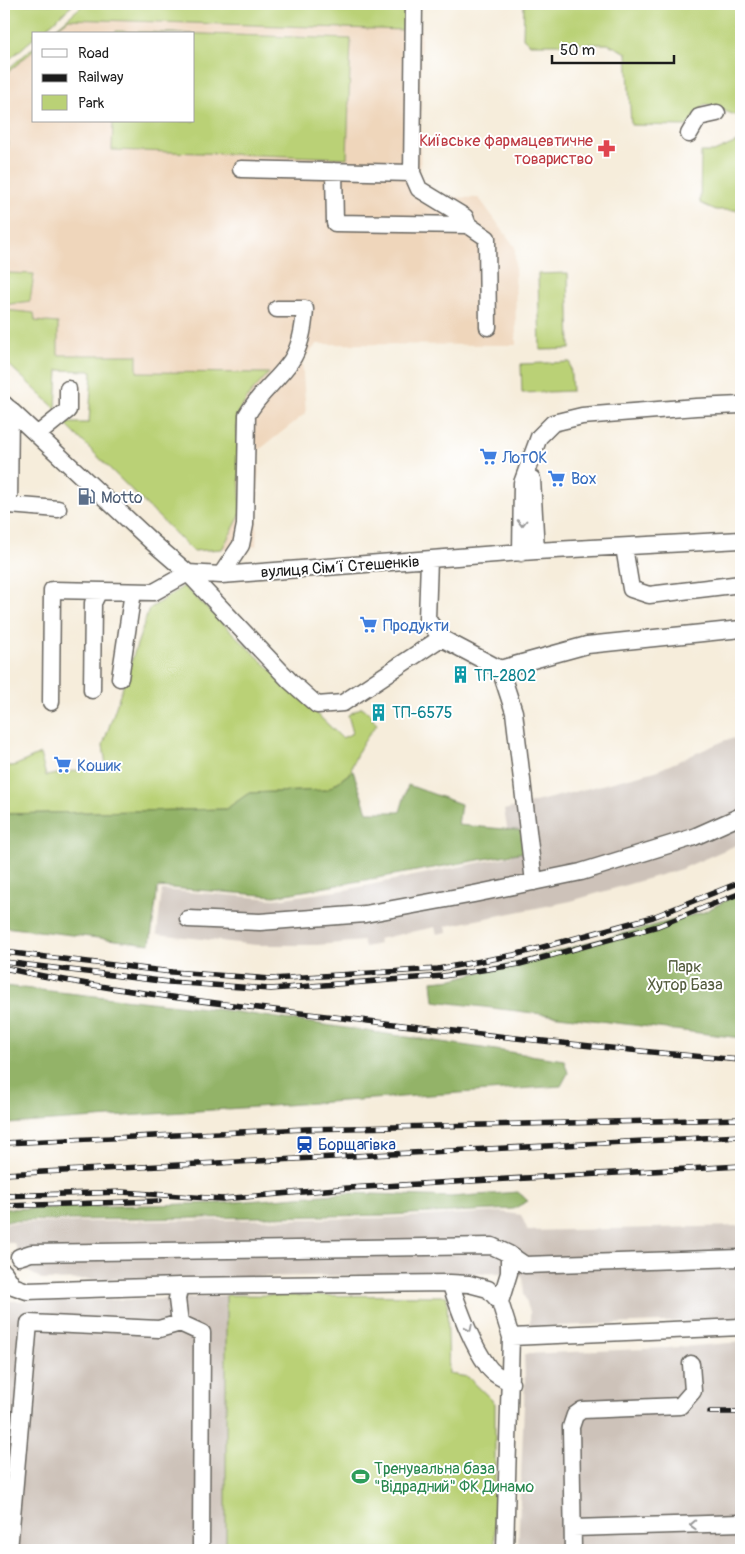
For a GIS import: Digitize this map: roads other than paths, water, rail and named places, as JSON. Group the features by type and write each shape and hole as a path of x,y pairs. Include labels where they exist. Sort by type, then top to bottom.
{"street":[{"path":"414,4 412,173 419,189 466,217 468,226"},
{"path":"688,134 699,117 717,113"},
{"path":"240,169 412,173"},
{"path":"334,172 335,223 468,226 487,238 488,327"},
{"path":"221,575 241,545 245,525 247,415 252,405 292,360 304,328 305,309 277,308"},
{"path":"37,435 68,410 68,389"},
{"path":"528,552 532,460 539,437 552,423 582,416 741,405"},
{"path":"6,407 152,542 188,572 290,681 316,705 343,703 441,638"},
{"path":"6,407 9,505 58,509"},
{"name":"вулиця Сімʼї Стешенків","path":"188,572 221,575 528,552 741,540"},
{"path":"624,547 631,589 637,592 649,595 741,584"},
{"path":"429,560 427,619 441,638 500,670 514,712 534,882"},
{"path":"51,702 52,590 154,592 188,572"},
{"path":"92,690 93,603 99,591"},
{"path":"120,678 133,592"},
{"path":"500,670 587,645 741,630"},
{"path":"188,919 260,922 365,914 581,872 694,837 741,816"},
{"path":"19,1256 31,1252 492,1246 509,1254 525,1265 741,1258"},
{"path":"500,1302 509,1273 509,1254"},
{"path":"4,1272 13,1286 26,1291 180,1286 450,1283 469,1284 488,1290 500,1302 511,1337 506,1550"},
{"path":"450,1283 461,1313 487,1365 496,1375 511,1383"},
{"path":"180,1286 177,1299 180,1323"},
{"path":"9,1550 29,1323 159,1329 180,1323 202,1333 201,1550"},
{"path":"511,1337 741,1327"},
{"path":"572,1550 571,1427 575,1415 582,1410 680,1406 693,1392 692,1364"},
{"path":"572,1528 741,1523"}],"railway":[{"path":"4,952 172,972 271,979 438,969 514,955 653,917 741,882"},
{"path":"4,962 169,982 271,989 443,976 520,964 658,926 741,893"},
{"path":"4,968 130,991 215,1003 542,1041 741,1060"},
{"path":"4,1143 306,1129 741,1119"},
{"path":"4,1174 741,1136"},
{"path":"4,1196 122,1192 222,1199 348,1188 741,1166"},
{"path":"4,1206 159,1201"},
{"path":"710,1412 741,1412"}],"place":[{"name":"Київське фармацевтичне товариство","path":"607,149"},
{"name":"ЛотОК","path":"488,457"},
{"name":"Box","path":"557,478"},
{"name":"Motto","path":"87,497"},
{"name":"Продукти","path":"369,625"},
{"name":"ТП-2802","path":"460,675"},
{"name":"ТП-6575","path":"378,712"},
{"name":"Кошик","path":"63,765"},
{"name":"Борщагівка","path":"304,1144"},
{"name":"Тренувальна база \"Відрадний\" ФК Динамо","path":"360,1477"}],"park label":[{"name":"Парк Хутор База","path":"685,975"}]}
